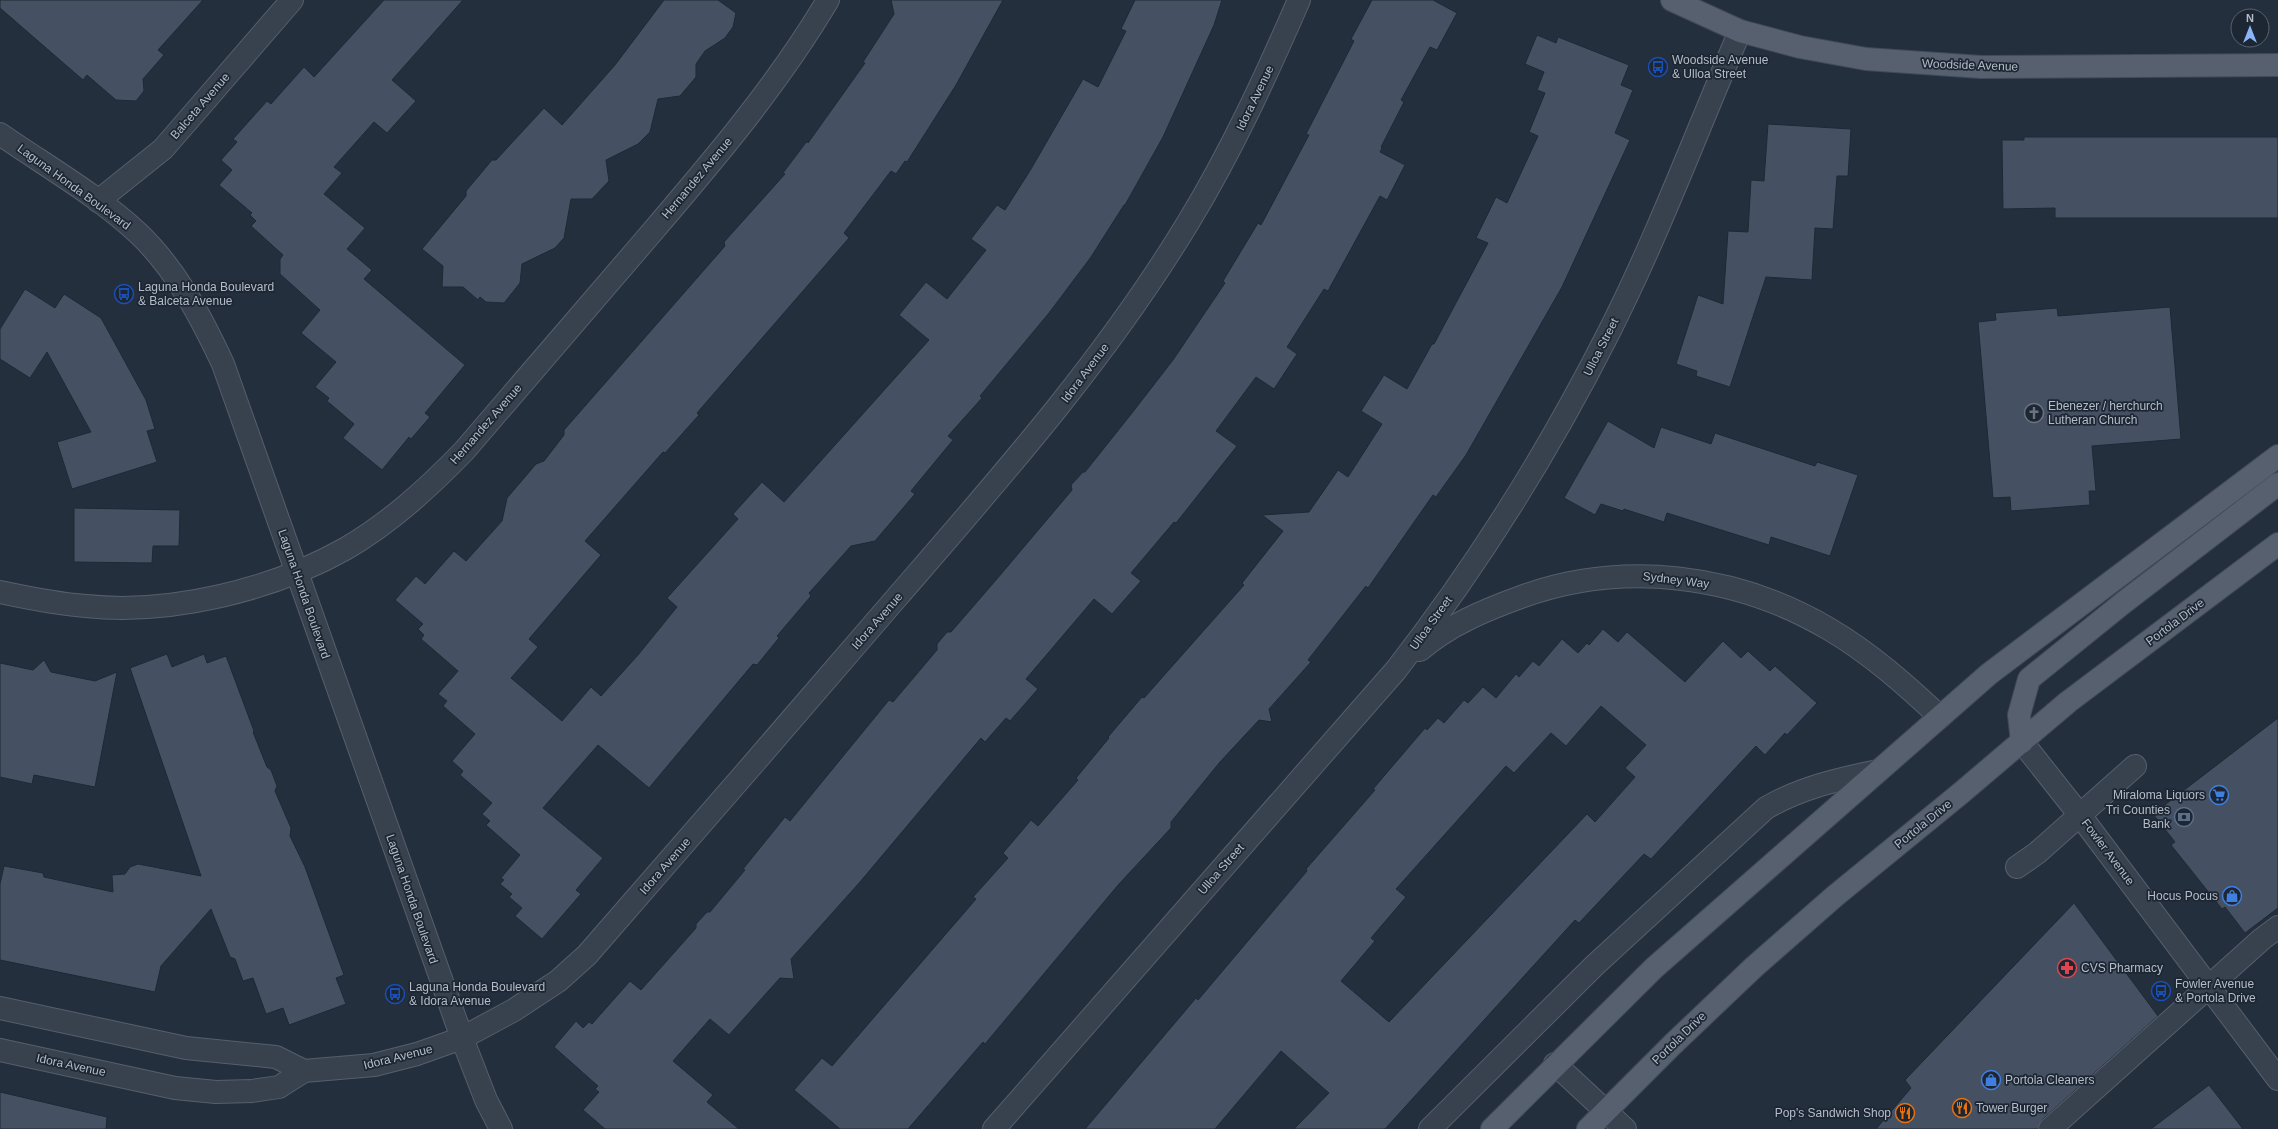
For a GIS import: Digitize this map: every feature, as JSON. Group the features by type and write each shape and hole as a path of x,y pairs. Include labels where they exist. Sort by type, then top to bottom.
{"main road":[{"name":"Woodside Avenue","path":"1672,0 1740,31 1800,47 1866,59 1919,64 1981,67 2278,65"},
{"path":"1492,1129 1555,1064 1654,968 1940,717 2026,644 2278,456"},
{"path":"2022,742 2019,715 2029,679 2123,603 2278,484"},
{"name":"Portola Drive","path":"1588,1129 1673,1044 1754,967 1835,896 2022,742 2068,702 2278,544"}],"street":[{"name":"Balceta Avenue","path":"98,201 163,149 292,0"},
{"name":"Hernandez Avenue","path":"0,592 87,607 143,607 197,600 250,588 297,572 345,549 386,522 427,490 464,451 726,146 810,30 828,0"},
{"name":"Idora Avenue","path":"0,1050 175,1088 216,1092 252,1091 279,1087 304,1071 374,1065 417,1054 462,1038 527,1002 558,981 587,955 1045,424 1098,357 1146,289 1190,220 1237,134 1268,72 1299,0"},
{"name":"Ulloa Street","path":"994,1129 1396,670 1437,616 1481,552 1566,416 1608,335 1644,257 1740,31"},
{"name":"Laguna Honda Boulevard","path":"0,134 98,201 138,233 178,281 204,323 223,364 462,1038 486,1100 501,1129"},
{"name":"Sydney Way","path":"1396,670 1434,639 1464,620 1503,603 1574,581 1648,575 1689,580 1730,588 1771,600 1810,618 1864,653 1905,685 1940,717"},
{"name":"Fowler Avenue","path":"2022,742 2079,814 2278,1078"},
{"path":"2017,867 2037,853 2079,814 2135,766"},
{"path":"1430,1129 1595,965 1766,808 1789,795 1845,778 1878,771"},
{"path":"2050,1129 2209,986 2278,927"},
{"path":"0,1008 186,1048 276,1057 304,1071"},
{"path":"1555,1064 1625,1129"}],"building":[{"path":"0,0 203,0 158,50 164,55 143,79 144,91 136,101 116,100 87,75 83,80 0,8"},
{"path":"384,0 463,0 392,80 416,101 387,133 374,122 334,167 342,173 324,194 365,228 347,249 372,270 364,279 465,365 425,413 430,417 411,439 409,437 382,470 343,438 354,424 327,401 329,398 315,387 336,362 301,333 320,310 280,274 280,259 283,255 251,226 256,221 250,215 252,213 219,185 232,170 221,160 237,142 233,139 267,101 271,104 304,67 314,77"},
{"path":"664,0 718,0 736,13 733,27 725,38 705,51 696,64 696,77 680,96 658,99 650,132 638,144 606,160 609,181 592,199 571,199 564,238 555,248 522,264 520,283 504,303 486,302 480,297 478,300 463,287 442,287 443,266 422,249 466,196 466,191 492,160 496,160 544,108 562,125 615,65"},
{"path":"891,0 1003,0 956,85 907,162 905,161 896,174 891,171 844,233 849,238 697,413 699,415 665,453 663,452 585,541 601,555 529,639 538,647 511,678 562,721 591,687 601,696 638,655 677,607 667,598 738,519 733,514 762,482 784,502 929,340 899,315 926,282 947,299 986,250 971,239 997,205 1005,210 1031,169 1083,79 1098,87 1126,31 1121,29 1135,0 1222,0 1214,25 1163,137 1125,205 1091,257 1049,313 980,396 982,398 948,436 953,440 911,491 915,494 875,541 851,546 809,593 811,596 777,636 779,638 757,665 753,664 649,788 598,745 543,808 603,858 576,890 581,894 542,939 515,916 522,908 509,897 512,894 500,884 504,880 501,878 520,855 486,825 490,821 482,814 492,803 460,775 463,771 452,761 475,734 443,706 447,701 438,694 458,671 421,639 424,635 418,629 423,624 395,600 416,576 425,584 454,551 466,561 502,521 507,498 536,464 544,461 564,435 564,430 725,246 724,242 785,174 783,173 807,141 808,143 865,63 863,62 894,14"},
{"path":"1372,0 1433,0 1457,13 1437,50 1430,47 1401,100 1404,102 1381,147 1380,152 1405,165 1387,200 1380,196 1328,291 1324,289 1287,347 1297,354 1274,389 1256,377 1216,431 1237,446 1176,523 1174,522 1131,573 1141,581 1112,614 1094,599 1026,679 1038,689 1010,721 1006,718 985,742 981,738 860,882 791,959 794,979 780,978 729,1035 710,1019 673,1061 713,1095 707,1102 739,1129 605,1129 583,1110 599,1092 595,1089 598,1086 554,1047 576,1021 583,1028 589,1022 592,1024 630,981 641,990 696,928 696,924 707,912 710,912 745,870 743,869 785,817 790,821 889,700 893,702 937,650 937,644 947,632 951,632 1072,490 1071,485 1083,472 1085,472 1173,360 1225,283 1223,281 1258,223 1261,225 1309,135 1306,134 1354,41 1351,39"},
{"path":"1537,35 1556,43 1558,37 1629,65 1621,85 1633,90 1615,133 1630,140 1562,287 1466,455 1436,497 1433,495 1368,588 1366,586 1308,660 1311,662 1269,709 1272,722 1259,720 1220,762 1171,822 1171,828 1119,884 985,1044 983,1042 908,1129 840,1129 794,1090 822,1058 832,1066 976,899 973,897 1008,858 1003,853 1031,820 1038,826 1078,780 1076,778 1142,697 1144,698 1244,585 1242,583 1283,531 1262,515 1309,512 1338,470 1348,477 1382,424 1361,411 1384,375 1407,389 1432,344 1434,344 1488,243 1476,238 1496,197 1507,203 1538,136 1529,132 1545,93 1537,90 1544,72 1525,64"},
{"path":"1768,124 1851,129 1848,176 1837,176 1833,229 1815,228 1812,280 1766,277 1730,387 1696,376 1697,371 1676,364 1698,295 1723,304 1728,231 1748,232 1751,180 1764,181"},
{"path":"2024,137 2278,137 2278,218 2055,218 2055,208 2003,209 2002,140 2024,140"},
{"path":"25,289 55,308 64,294 101,318 146,400 155,429 147,431 157,462 72,489 57,442 91,432 47,352 30,378 0,359 0,329"},
{"name":"Ebenezer / herchurch Lutheran Church","path":"2170,307 2181,439 2092,446 2096,491 2089,491 2090,505 2011,511 2010,497 1993,498 1978,322 1996,320 1995,313 2057,308 2058,316"},
{"path":"1608,421 1654,448 1661,427 1711,444 1715,433 1815,466 1817,462 1858,475 1830,556 1771,537 1769,545 1667,513 1664,522 1624,509 1623,511 1601,504 1595,515 1564,498"},
{"path":"74,508 180,510 179,546 153,546 152,563 74,562"},
{"path":"1603,629 1618,642 1627,632 1685,682 1723,641 1741,658 1748,651 1770,671 1775,666 1817,703 1787,735 1785,733 1765,755 1756,746 1651,859 1644,854 1579,923 1575,920 1385,1129 1294,1129 1329,1093 1281,1051 1215,1129 1085,1129 1196,998 1198,1000 1307,871 1306,869 1375,790 1373,789 1425,728 1427,730 1438,718 1444,723 1464,700 1468,703 1483,687 1496,698 1516,674 1519,677 1533,661 1539,666 1562,639 1578,653 1587,643 1589,645","holes":["1601,706 1646,745 1625,768 1635,777 1595,822 1587,814 1389,1022 1341,981 1375,941 1371,938 1406,897 1396,889 1506,766 1514,773 1551,733 1566,746"]},
{"path":"167,654 172,667 204,654 207,663 226,656 254,731 253,732 267,767 271,770 277,786 275,791 291,828 290,836 305,867 344,975 336,978 346,1004 289,1025 283,1008 266,1014 253,978 243,981 235,959 230,957 211,909 161,966 155,992 0,960 0,884 4,866 43,873 44,877 113,892 112,875 125,874 130,867 138,864 201,876 130,668"},
{"path":"44,660 51,672 95,681 117,672 95,787 34,775 32,784 0,777 0,663 33,670"},
{"path":"2278,718 2278,908 2245,933 2225,907 2222,909 2171,845 2175,842 2153,814"},
{"name":"CVS Pharmacy","path":"2074,903 2158,1016 2042,1120 2038,1129 1876,1129 1911,1088 1905,1080"},
{"path":"2209,1085 2243,1129 2151,1129"},
{"path":"0,1092 107,1117 106,1129 0,1129"}],"place":[{"name":"Woodside Avenue & Ulloa Street","path":"1658,67"},
{"name":"Laguna Honda Boulevard & Balceta Avenue","path":"124,294"},
{"name":"Ebenezer / herchurch Lutheran Church","path":"2034,413"},
{"name":"Miraloma Liquors","path":"2219,795"},
{"name":"Tri Counties Bank","path":"2184,817"},
{"name":"Hocus Pocus","path":"2232,896"},
{"name":"CVS Pharmacy","path":"2067,968"},
{"name":"Fowler Avenue & Portola Drive","path":"2161,991"},
{"name":"Laguna Honda Boulevard & Idora Avenue","path":"395,994"},
{"name":"Portola Cleaners","path":"1991,1080"},
{"name":"Tower Burger","path":"1962,1108"},
{"name":"Pop's Sandwich Shop","path":"1905,1113"}]}
